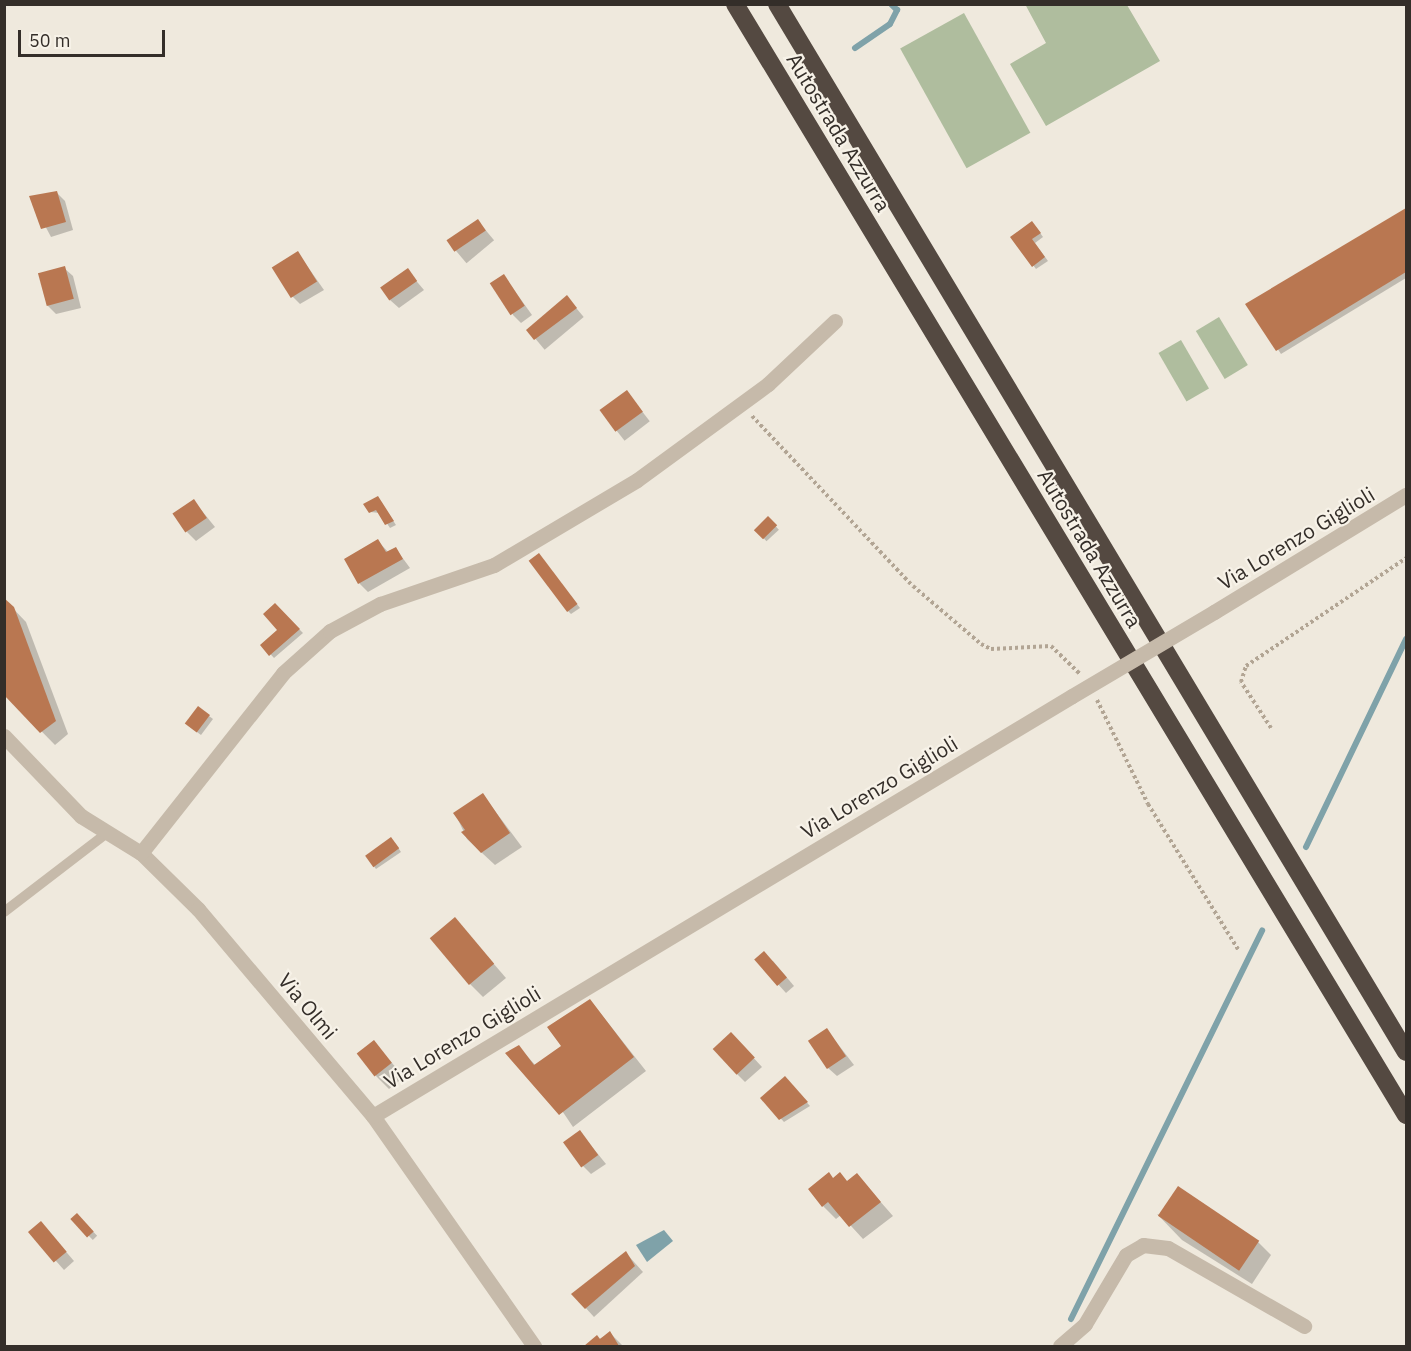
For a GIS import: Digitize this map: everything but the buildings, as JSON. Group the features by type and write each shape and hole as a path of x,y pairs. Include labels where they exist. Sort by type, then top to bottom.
{"highway":[{"name":"Autostrada Azzurra","path":"735,4 1407,1115"},
{"name":"Autostrada Azzurra","path":"777,4 1407,1052"}],"street":[{"path":"141,853 283,673 330,631 380,604 494,564 637,480 741,405 835,321"},
{"name":"Via Lorenzo Giglioli","path":"373,1116 1407,495"},
{"name":"Via Olmi","path":"4,736 81,816 141,853 198,909 373,1116 534,1347"},
{"path":"1060,1347 1085,1324 1126,1255 1143,1245 1168,1248 1304,1326"}],"lane":[{"path":"4,912 107,833"}],"path":[{"path":"741,405 954,622 991,649 1051,646 1063,652 1084,679"},
{"path":"1271,728 1241,682 1246,666 1407,558"},
{"path":"1096,696 1148,804 1238,949"}],"green space":[{"path":"1025,4 1127,5 1160,61 1046,126 1010,64 1046,43"},
{"path":"964,13 1030,133 967,168 900,48"},
{"path":"1219,317 1248,365 1225,379 1196,331"},
{"path":"1181,340 1209,388 1186,401 1158,353"}],"water":[{"path":"664,1230 673,1241 647,1262 636,1245"}],"waterway":[{"path":"855,48 890,24 897,10 891,4"},
{"path":"1306,847 1406,639"},
{"path":"1071,1319 1262,930"}]}
